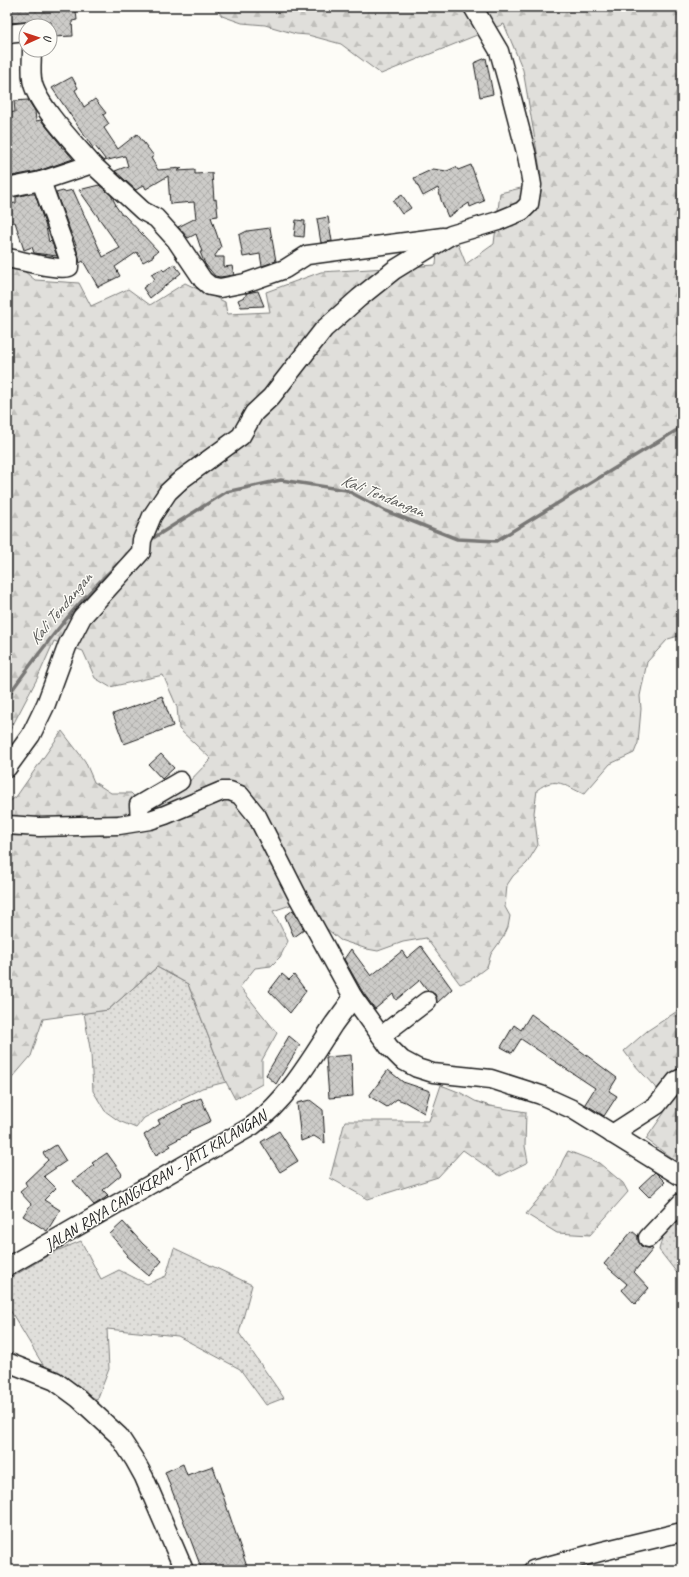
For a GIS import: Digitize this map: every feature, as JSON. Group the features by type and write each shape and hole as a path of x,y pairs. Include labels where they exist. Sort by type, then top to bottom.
{"street":[{"path":"32,58 32,81 35,90 52,116 92,164 143,211 156,218 176,240 203,280 210,286 220,288 245,283 285,269 307,255 451,235 498,221 522,211 529,204 532,194 532,185 527,156 499,51 473,7"},
{"path":"7,34 18,33"},
{"path":"7,188 41,181 92,164"},
{"path":"7,258 58,268 67,269 68,267 69,259 41,181"},
{"path":"7,768 31,735 46,704 68,644 82,617 141,546 152,516 168,492 182,479 241,436 254,413 271,397 324,329 394,270 451,235"},
{"path":"140,821 138,805 180,781"},
{"path":"7,825 38,827 119,825 166,815 222,791 230,791 240,795 257,816 298,897 353,997 389,1047 402,1060 417,1068 433,1073 491,1079 541,1095 574,1110 682,1177"},
{"name":"JALAN RAYA CANGKIRAN - JATI KALANGAN","path":"7,1267 252,1126 268,1114 279,1103 305,1068 353,997"},
{"path":"381,1036 427,1001"},
{"path":"612,1134 657,1105 676,1081 682,1078"},
{"path":"648,1238 682,1202"},
{"path":"7,1362 56,1381 78,1398 119,1436 144,1477 184,1570"},
{"path":"533,1570 682,1532"}],"green space":[{"path":"215,7 682,7 682,635 668,639 647,662 640,696 641,709 638,743 634,753 610,764 584,794 560,783 550,783 537,790 534,813 538,845 527,863 513,876 507,885 505,907 510,916 508,927 504,936 491,954 487,967 470,980 460,984 426,938 403,942 378,951 340,940 326,928 305,900 273,911 288,941 280,957 271,966 255,968 240,987 277,1033 262,1060 262,1084 235,1099 226,1082 188,984 157,967 108,1010 43,1019 31,1056 7,1084 7,803 16,797 62,731 85,761 94,782 111,793 131,793 141,803 156,804 178,793 211,759 179,729 177,707 163,675 110,687 95,678 83,651 54,641 38,677 7,736 7,246 19,267 35,280 79,283 91,306 128,289 150,305 185,283 225,302 227,314 270,312 266,292 321,272 436,265 437,251 458,244 466,264 494,244 500,193 525,187 541,175 523,70 504,24 381,74 341,44 308,35 296,34 265,25 242,23 222,16"},
{"path":"157,967 188,984 226,1082 202,1088 144,1118 136,1128 119,1121 105,1111 93,1091 91,1054 84,1013 108,1010"},
{"path":"682,1008 682,1166 646,1139 664,1113 655,1087 624,1051 647,1031"},
{"path":"441,1085 461,1093 475,1101 490,1106 526,1112 525,1146 528,1162 500,1176 463,1150 438,1177 368,1199 330,1178 345,1121 429,1121"},
{"path":"568,1151 599,1163 623,1183 628,1192 590,1235 557,1233 526,1214 555,1179"},
{"path":"682,1213 682,1271 677,1273 659,1250 662,1238"},
{"path":"81,1241 101,1279 119,1270 147,1284 166,1276 174,1248 252,1285 239,1333 284,1398 266,1405 240,1369 178,1336 107,1329 109,1369 97,1400 43,1365 7,1305 7,1280 54,1252"}],"building":[{"path":"7,7 72,7 73,11 76,11 77,20 72,21 73,36 58,37 58,18 18,18 18,22 7,23"},
{"path":"486,58 493,94 480,97 474,63"},
{"path":"72,77 78,88 75,90 84,107 95,99 106,113 103,115 109,124 104,128 118,149 137,134 154,156 151,158 158,170 182,168 177,171 195,170 195,174 212,173 214,200 216,199 218,216 211,217 221,247 214,257 224,257 224,267 232,266 234,275 220,277 215,276 205,264 200,252 202,252 196,234 188,238 178,227 196,218 194,202 170,204 168,176 146,189 144,185 136,190 115,171 128,166 125,156 104,161 105,159 95,146 93,148 52,88"},
{"path":"28,100 35,111 36,121 41,120 62,148 64,148 73,159 38,171 7,177 7,163 9,163 7,148 7,113 15,112 14,101"},
{"path":"471,165 484,201 470,207 469,203 448,217 438,188 423,196 414,178 433,169 447,171 456,167 458,170"},
{"path":"99,185 111,195 115,205 122,215 124,215 158,251 153,255 154,256 143,262 137,252 115,267 120,276 98,287 83,261 80,263 77,247 56,193 73,190 103,257 120,248 79,190"},
{"path":"35,194 46,227 49,242 51,240 57,256 34,253 32,247 24,250 15,222 7,224 7,204 16,203 16,197"},
{"path":"402,195 411,208 402,214 393,201"},
{"path":"328,217 332,241 321,243 317,219"},
{"path":"296,220 305,221 304,237 294,236"},
{"path":"270,228 276,261 262,266 260,254 243,257 239,235 247,231"},
{"path":"174,264 181,273 150,298 143,288 155,279 151,274 162,269 164,271"},
{"path":"258,291 264,306 241,307 238,300 246,296 246,293"},
{"path":"162,696 173,726 124,744 113,714"},
{"path":"161,754 174,768 162,779 149,765"},
{"path":"293,910 304,930 294,937 285,916"},
{"path":"421,946 452,989 437,1003 435,994 428,991 420,980 396,1000 393,994 375,1009 362,991 344,959 351,949 371,976 402,951 407,958"},
{"path":"282,974 289,980 294,975 306,991 290,1013 269,991"},
{"path":"531,1014 617,1078 609,1091 617,1096 604,1116 585,1104 595,1088 521,1039 512,1053 501,1047 514,1025 521,1030"},
{"path":"289,1036 300,1045 276,1084 266,1075"},
{"path":"351,1055 353,1096 329,1098 326,1057"},
{"path":"388,1070 403,1082 430,1091 424,1113 397,1099 387,1107 369,1096"},
{"path":"201,1098 211,1121 189,1131 190,1133 169,1144 171,1146 156,1155 144,1135 160,1124 158,1120 183,1107 182,1105"},
{"path":"310,1100 323,1110 325,1143 314,1136 301,1141 297,1103"},
{"path":"279,1131 298,1161 280,1172 261,1142"},
{"path":"56,1145 66,1161 44,1176 56,1188 44,1200 60,1210 47,1231 23,1216 31,1204 20,1192 27,1186 25,1182 48,1160 43,1153"},
{"path":"107,1153 122,1174 103,1190 108,1195 94,1205 73,1181 94,1165 92,1163"},
{"path":"655,1172 665,1182 649,1197 639,1187"},
{"path":"123,1222 143,1244 162,1261 149,1276 126,1256 127,1254 110,1234"},
{"path":"632,1231 638,1236 638,1241 641,1246 653,1249 634,1272 649,1288 635,1304 622,1290 627,1284 604,1264"},
{"path":"183,1464 187,1475 213,1466 248,1570 202,1570 165,1472"}],"waterway":[{"name":"Kali Tendangan","path":"150,540 226,492 281,480 346,490 386,511 457,539 496,541 682,427"},
{"name":"Kali Tendangan","path":"7,697 46,644 74,610 119,563"}]}
